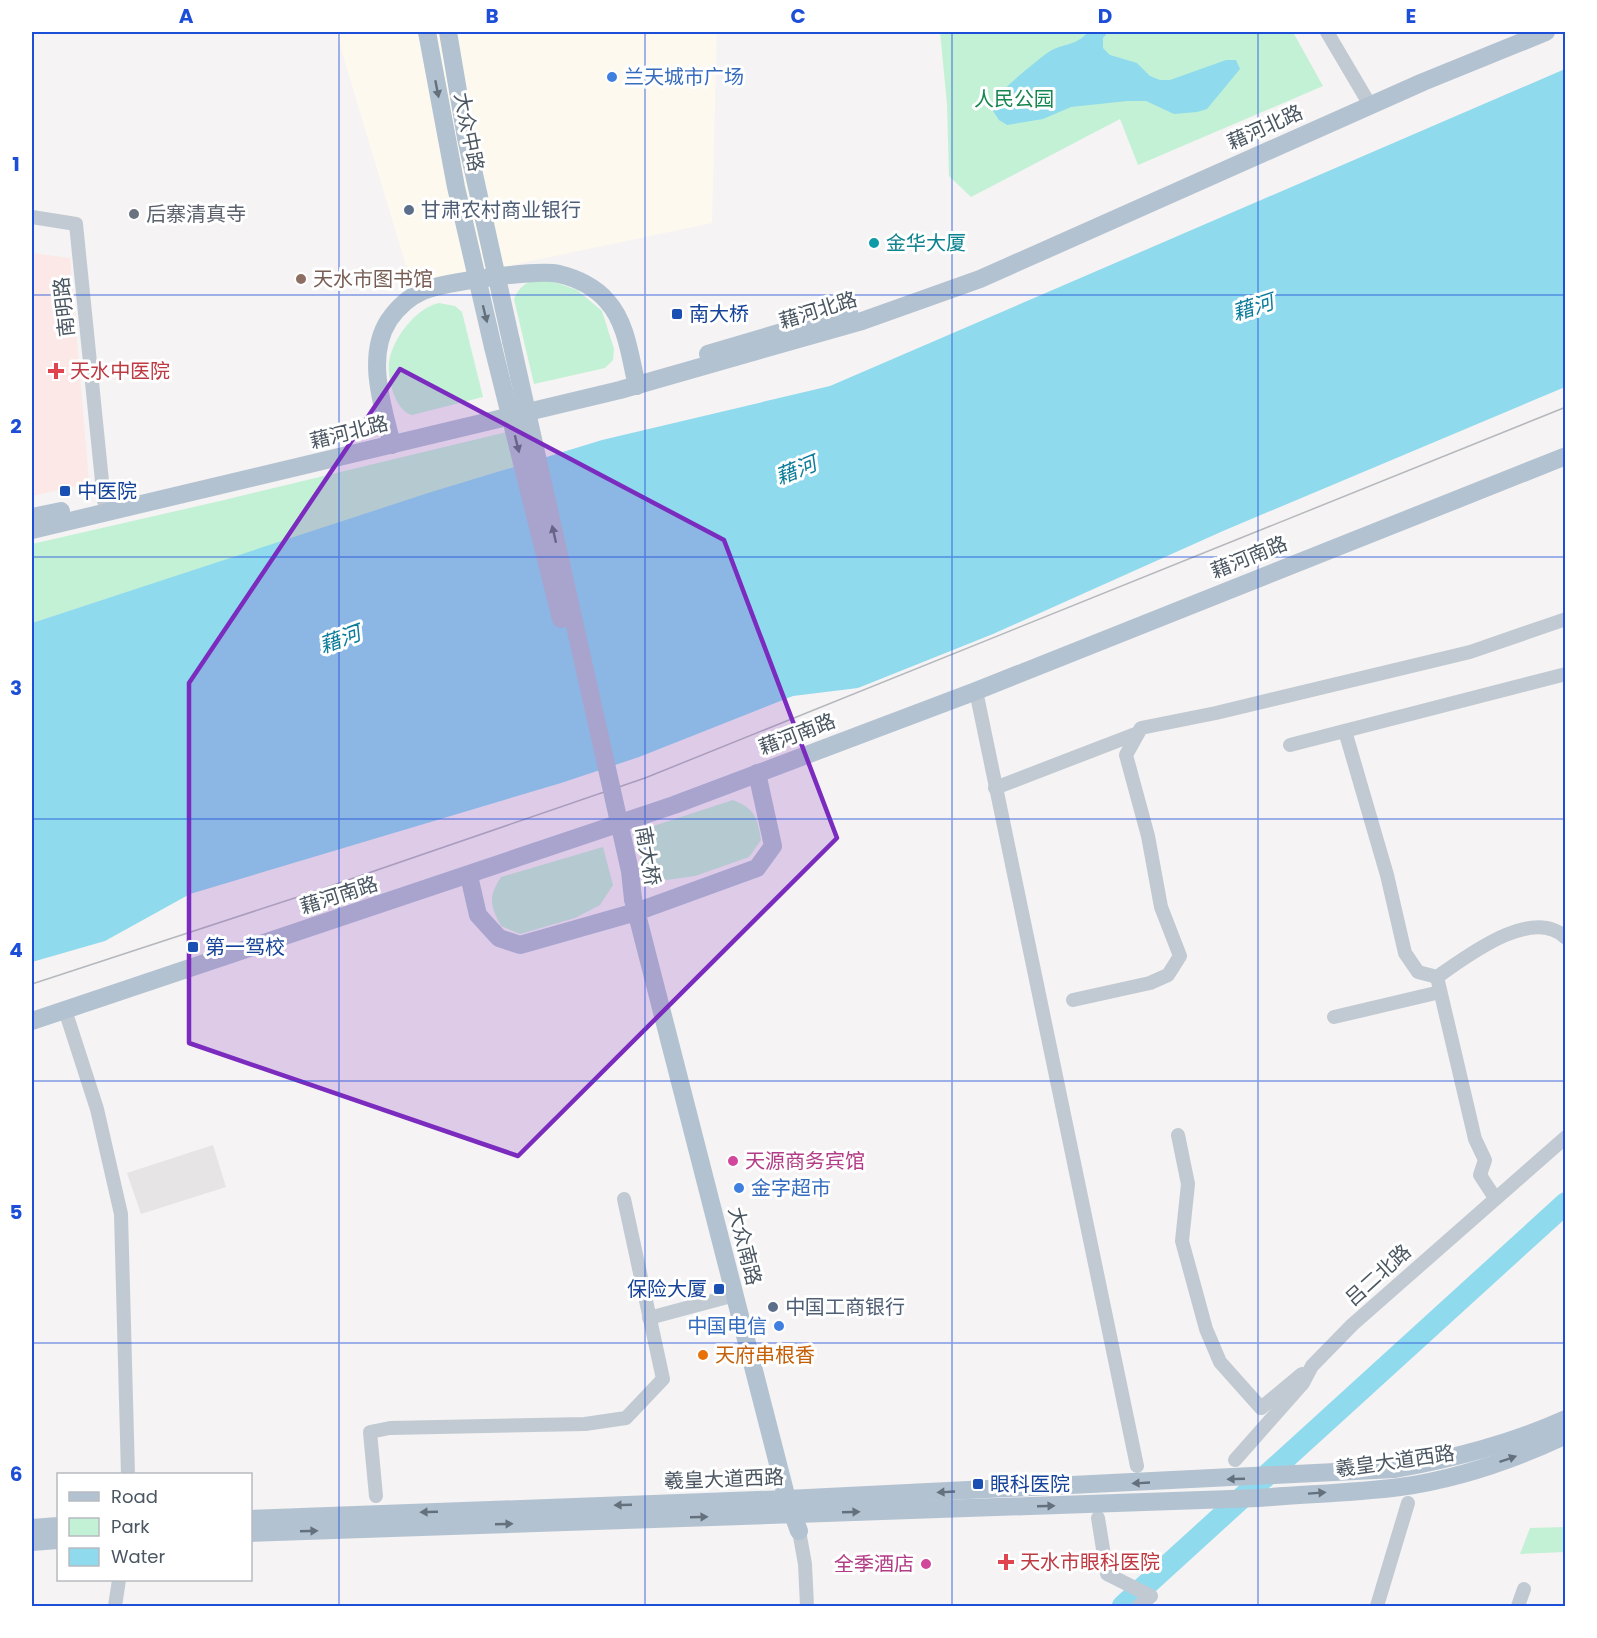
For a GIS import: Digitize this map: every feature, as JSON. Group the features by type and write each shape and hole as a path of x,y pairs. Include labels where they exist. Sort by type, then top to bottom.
{"main road":[{"name":"大众中路","path":"426,32 477,281 493,347"},
{"name":"大众中路","path":"448,32 466,138 511,341"},
{"name":"藉河北路","path":"32,530 636,380 859,309 976,267 1367,100 1513,32"},
{"name":"藉河北路","path":"1367,100 1546,32"},
{"path":"391,439 377,377 378,348 388,321 407,299 426,290 530,274 558,274 584,283 606,300 622,324 636,380"},
{"name":"南大桥","path":"511,341 630,871 634,906"},
{"name":"南大桥","path":"493,347 634,906"},
{"name":"藉河北路","path":"32,517 391,439"},
{"name":"藉河南路","path":"32,1021 469,876 758,773 976,691 1566,456"},
{"path":"469,876 478,915 499,938 520,945 634,906 758,868 773,846 758,773"},
{"name":"大众南路","path":"634,906 790,1506 799,1531"},
{"name":"羲皇大道西路","path":"252,1533 790,1506 1395,1469 1461,1456 1526,1437 1566,1419"},
{"name":"羲皇大道西路","path":"252,1519 790,1506 1189,1502 1259,1498 1401,1487 1469,1473 1528,1452 1566,1435"},
{"path":"32,1528 57,1526"},
{"path":"32,1542 57,1540"}],"street":[{"path":"1327,32 1367,100"},
{"name":"南明路","path":"32,217 76,224 104,501"},
{"path":"1073,1000 1150,983 1168,975 1180,956 1161,907 1148,836 1126,755 1141,728 1216,713 1470,652 1566,619"},
{"path":"1290,745 1566,674"},
{"path":"976,691 994,788 1137,1466"},
{"path":"1345,731 1387,874 1405,953 1418,972 1437,977 1484,945 1538,926 1550,928 1566,938"},
{"path":"994,788 1138,732"},
{"path":"1437,977 1475,1139 1485,1160 1480,1175 1495,1198"},
{"path":"1334,1017 1440,992"},
{"path":"65,1010 98,1109 121,1214 128,1473"},
{"path":"1178,1135 1188,1184 1182,1241 1206,1329 1220,1362 1261,1408 1312,1366"},
{"name":"吕二北路","path":"1235,1460 1303,1383 1312,1366 1352,1325 1566,1137"},
{"path":"376,1496 370,1432 390,1428 585,1424 626,1418 663,1379 624,1199"},
{"path":"649,1318 735,1295"},
{"path":"1377,1606 1408,1503"},
{"path":"1098,1518 1107,1574 1144,1599"},
{"path":"799,1531 805,1564 807,1606"},
{"path":"115,1606 119,1581"},
{"path":"1518,1606 1524,1589"}],"highlighted area":[{"path":"400,369 724,540 837,838 518,1156 189,1043 189,683"}],"shaded area":[{"path":"336,32 717,32 712,223 412,286"},
{"name":"天水中医院","path":"32,253 70,258 89,483 32,496"},
{"path":"213,1145 226,1187 141,1214 127,1173"}],"green space":[{"name":"人民公园","path":"940,32 1293,32 1323,86 1138,165 1120,119 971,197 949,176 947,104"},
{"path":"546,279 577,290 602,311 614,349 613,360 605,368 534,384 514,299 527,283"},
{"path":"439,303 455,306 462,312 483,397 412,415 401,407 393,393 389,369 391,353 406,326 422,311"},
{"path":"507,432 516,466 32,623 32,544"},
{"path":"733,800 746,807 754,815 758,825 761,840 749,857 695,876 667,880 645,870 632,833"},
{"path":"603,847 613,885 600,905 575,918 520,934 501,926 493,907 492,896 501,877"},
{"path":"1565,1527 1565,1552 1520,1554 1530,1528"}],"water":[{"path":"1088,32 1108,32 1103,38 1103,48 1110,55 1137,63 1150,76 1160,80 1170,80 1226,60 1236,60 1240,69 1207,109 1197,112 1174,114 1146,101 1127,101 1071,107 1043,119 1007,125 999,120 993,111 995,99 999,94 1048,53 1076,42"},
{"name":"藉河","path":"1565,69 1565,387 1223,531 993,634 858,688 793,696 639,757 561,783 190,894 105,941 32,962 32,623 428,493 602,440 830,386"}],"waterway":[{"path":"1123,1606 1566,1203"}],"tram line":[{"path":"32,984 316,891 645,778 1566,407"}],"place":[{"name":"兰天城市广场","path":"612,77"},
{"name":"甘肃农村商业银行","path":"409,210"},
{"name":"后寨清真寺","path":"134,214"},
{"name":"金华大厦","path":"874,243"},
{"name":"天水市图书馆","path":"301,279"},
{"name":"南大桥","path":"677,314"},
{"name":"天水中医院","path":"56,371"},
{"name":"中医院","path":"65,491"},
{"name":"第一驾校","path":"193,947"},
{"name":"天源商务宾馆","path":"733,1161"},
{"name":"金字超市","path":"739,1188"},
{"name":"保险大厦","path":"719,1289"},
{"name":"中国工商银行","path":"773,1307"},
{"name":"中国电信","path":"779,1326"},
{"name":"天府串根香","path":"703,1355"},
{"name":"眼科医院","path":"978,1484"},
{"name":"天水市眼科医院","path":"1006,1562"},
{"name":"全季酒店","path":"926,1564"}]}
